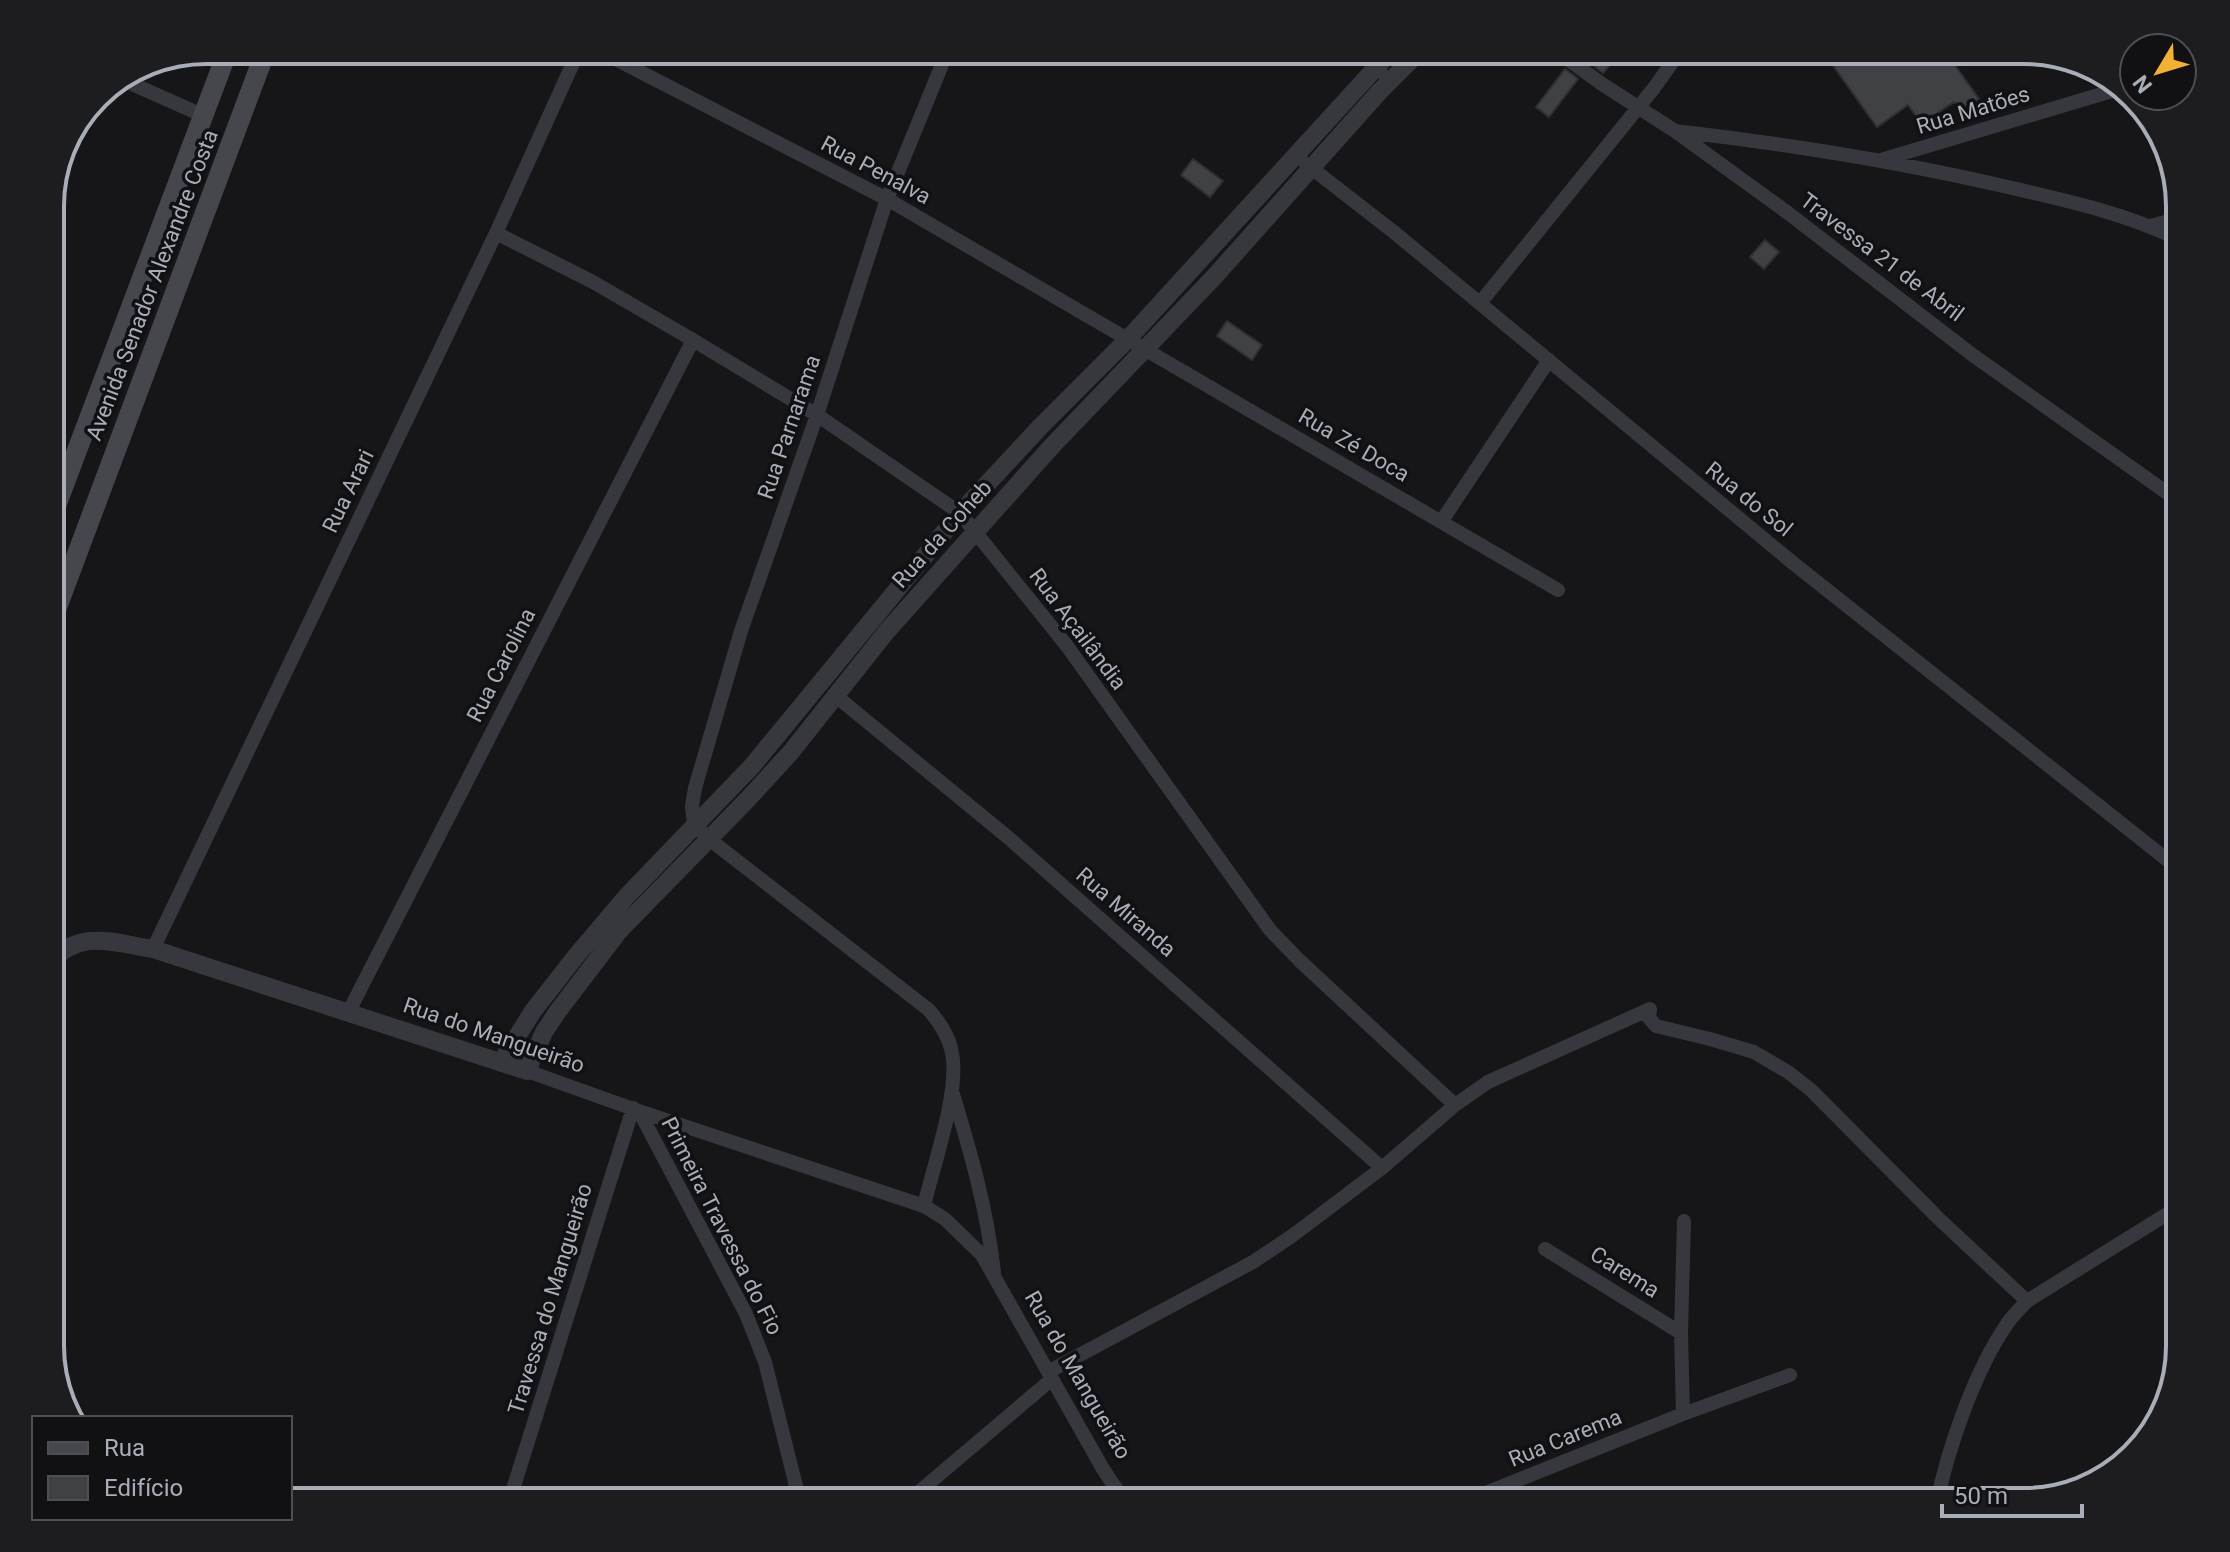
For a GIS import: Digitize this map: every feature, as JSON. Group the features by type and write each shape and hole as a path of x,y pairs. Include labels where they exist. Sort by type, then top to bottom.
{"main road":[{"name":"Avenida Senador Alexandre Costa","path":"64,485 222,64"},
{"name":"Avenida Senador Alexandre Costa","path":"64,589 261,64"}],"street":[{"name":"Rua Arari","path":"153,949 496,233 573,64"},
{"name":"Rua Penalva","path":"625,64 887,199 1127,340"},
{"name":"Rua Parnarama","path":"694,824 692,806 695,788 741,631 817,415 887,199 942,64"},
{"name":"Rua da Coheb","path":"527,1071 551,1021 619,931 791,752 887,631 1052,446 1215,276 1407,64"},
{"name":"Travessa 21 de Abril","path":"1575,64 1675,131 1788,213 1974,356 2166,492"},
{"path":"1480,303 1670,64"},
{"path":"1377,66 1388,83"},
{"name":"Rua da Coheb","path":"501,1062 560,975 626,897 761,755 960,513 1127,340 1377,66"},
{"path":"133,84 202,115"},
{"name":"Rua Matões","path":"1882,160 2109,92"},
{"path":"1675,131 1882,160 2059,199 2166,233"},
{"name":"Rua do Sol","path":"1295,155 1480,303 1769,544 2166,859"},
{"path":"2150,226 2166,222"},
{"name":"Rua Açailândia","path":"496,233 593,282 693,340 817,415 960,513 1067,646 1270,930 1455,1105"},
{"name":"Rua Carolina","path":"349,1011 693,340"},
{"name":"Rua Zé Doca","path":"1127,340 1558,590"},
{"path":"1441,522 1549,360"},
{"name":"Rua Miranda","path":"836,696 1010,839 1382,1168"},
{"path":"694,824 709,839 929,1010 943,1027 953,1054 953,1091 924,1206"},
{"name":"Rua do Mangueirão","path":"64,951 83,941 153,949 349,1011 924,1206 945,1219 982,1255 1116,1488"},
{"path":"923,1488 1050,1375 1253,1262 1292,1236 1488,1082 1650,1009 1649,1018 1656,1026 1754,1052 1788,1072 1811,1090 1884,1166 2027,1301"},
{"path":"953,1091 983,1197 995,1280"},
{"name":"Travessa do Mangueirão","path":"514,1488 636,1110"},
{"name":"Primeira Travessa do Fio","path":"636,1110 746,1314 765,1362 796,1488"},
{"path":"1941,1488 1951,1447 1981,1369 2007,1323 2027,1301 2166,1215"},
{"name":"Carema","path":"1683,1414 1681,1333 1684,1221"},
{"name":"Carema","path":"1545,1249 1681,1333"},
{"path":"1683,1414 1790,1375"},
{"name":"Rua Carema","path":"1512,1488 1683,1414"}],"building":[{"path":"1591,64 1611,64 1603,73"},
{"path":"1832,64 1954,64 1979,99 1961,112 1954,102 1922,124 1908,105 1877,127"},
{"path":"1565,69 1578,79 1549,117 1536,107"},
{"path":"1193,159 1223,181 1210,197 1181,175"},
{"path":"1765,240 1779,252 1764,269 1750,257"},
{"path":"1227,321 1262,345 1252,360 1217,336"}]}
